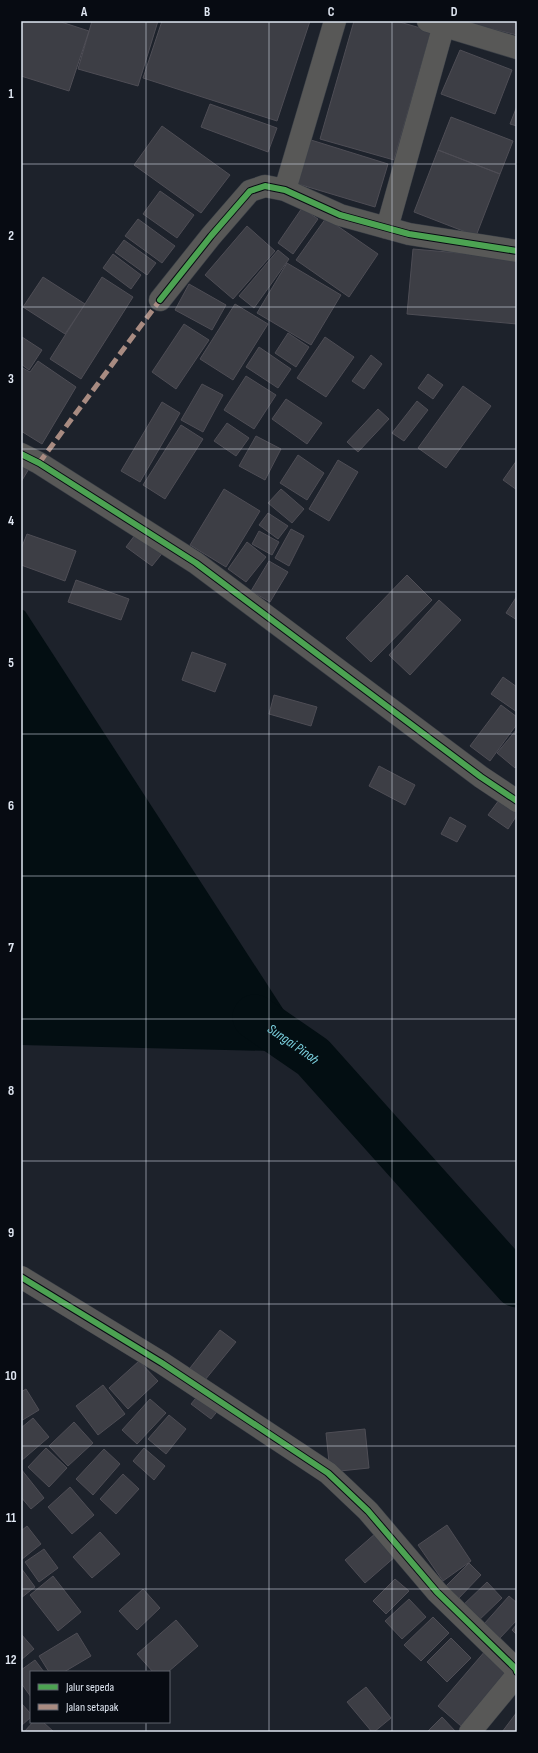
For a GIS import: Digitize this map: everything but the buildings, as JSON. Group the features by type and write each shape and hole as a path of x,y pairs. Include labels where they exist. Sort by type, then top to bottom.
{"street":[{"path":"285,190 335,21"},
{"path":"386,228 439,22 517,48"},
{"path":"160,300 211,236 250,191 265,186 285,190 340,215 409,234 517,251"},
{"path":"21,454 39,462 196,563 481,777 517,801"},
{"path":"21,1278 162,1363 328,1473 368,1511 438,1592 516,1669 517,1674 470,1732"}],"water":[{"path":"21,609 25,611 311,1052 21,1045"}],"waterway":[{"name":"Sungai Pinoh","path":"255,1017 313,1057 517,1285"}],"marked path":[{"path":"39,463 160,300"}],"cycle path":[{"path":"160,300 211,236 250,191 265,186 285,190 340,215 409,234 517,251"},
{"path":"21,454 39,463 196,563 481,777 517,801"},
{"path":"21,1277 162,1363 328,1473 368,1511 437,1592 516,1669 517,1672"}]}
